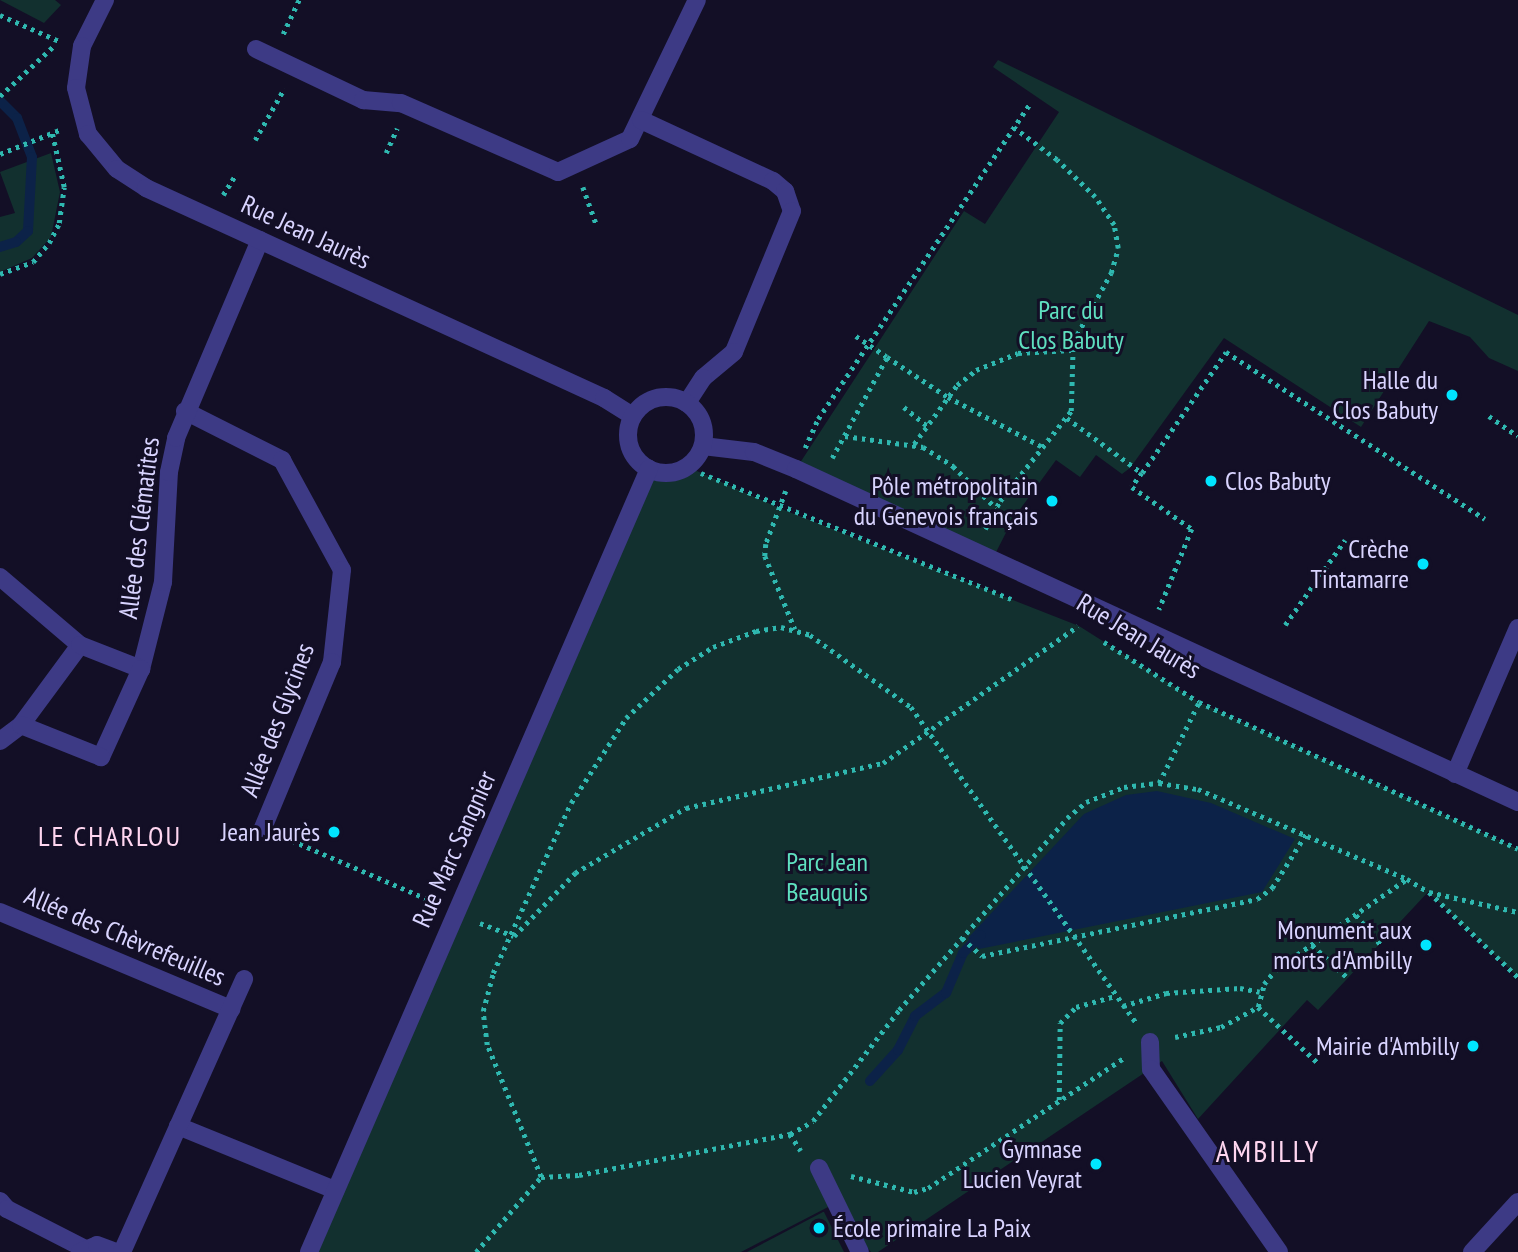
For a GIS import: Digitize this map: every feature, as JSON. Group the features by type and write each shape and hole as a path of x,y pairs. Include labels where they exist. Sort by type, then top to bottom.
{"street":[{"path":"265,53 363,100 401,103 545,170 558,172 625,144 641,120 696,0"},
{"name":"Rue Jean Jaurès","path":"102,5 78,58 76,88 82,121 95,146 125,176 604,398 633,416"},
{"path":"641,120 773,181 785,191 792,211 733,352 703,378 687,403"},
{"name":"Allée des Clématites","path":"21,725 101,757 141,669 163,582 169,472 185,411 260,240"},
{"path":"657,398 687,403 703,424 703,446 688,467 667,473 649,469 636,458 629,442 633,416 657,398"},
{"name":"Allée des Glycines","path":"185,411 282,460 342,570 332,662 262,828"},
{"name":"Rue Jean Jaurès","path":"703,446 754,452 796,469 1518,802"},
{"name":"Rue Marc Sangnier","path":"309,1252 649,469"},
{"name":"Allée des Clématites","path":"0,577 80,645 141,669"},
{"path":"1455,774 1518,628"},
{"path":"0,741 21,725 80,645"},
{"name":"Allée des Chèvrefeuilles","path":"0,912 231,1009"},
{"name":"Allée des Chèvrefeuilles","path":"122,1252 244,979"},
{"path":"1150,1042 1151,1069 1279,1252"},
{"path":"178,1126 335,1190"},
{"path":"819,1168 860,1252"},
{"path":"0,1201 7,1209 82,1250 104,1246 116,1252"},
{"path":"1472,1252 1518,1202"}],"path":[{"path":"265,53 299,0"},
{"path":"0,15 59,41"},
{"path":"255,140 296,68"},
{"path":"0,96 22,73"},
{"path":"796,469 818,419 1031,102"},
{"path":"974,552 996,508 1067,418 1072,404 1071,351 1115,264 1116,232 1091,192 1014,128"},
{"path":"0,274 21,269 36,259 59,223 64,187 52,133 3,153"},
{"path":"575,166 597,226"},
{"path":"856,336 948,397 1043,447"},
{"path":"914,444 929,427 948,397 970,374 1004,356 1071,351"},
{"path":"1150,633 1192,529 1132,487 1226,352 1485,519"},
{"path":"820,481 887,357"},
{"path":"904,407 929,427"},
{"path":"1489,416 1518,436"},
{"path":"1067,418 1142,473"},
{"path":"845,436 914,444 953,466 996,508"},
{"path":"688,467 779,508 1014,600"},
{"path":"775,520 765,556 796,630"},
{"path":"1285,625 1345,541"},
{"name":"Rue Jean Jaurès","path":"1066,621 1090,633"},
{"path":"509,936 526,927 581,868 675,813 733,794 865,770 932,731 1079,626"},
{"path":"541,1177 484,1030 487,992 509,936 578,791 635,709 678,669 713,647 755,631 796,630 825,642 886,685 932,731 1068,931 1150,1042"},
{"name":"Rue Jean Jaurès","path":"1101,640 1199,702 1518,849"},
{"path":"1159,783 1199,702"},
{"path":"476,1252 541,1177 579,1175 790,1134 821,1112 899,1010 1086,802 1124,787 1159,783 1210,793 1306,834 1429,892 1518,912"},
{"path":"262,828 509,936"},
{"path":"962,938 982,956 1262,897 1306,834"},
{"path":"1258,1007 1260,992 1276,969 1406,880"},
{"path":"1429,892 1518,977"},
{"path":"1356,915 1380,944"},
{"path":"1312,945 1348,978"},
{"path":"1123,1006 1166,993 1240,988 1260,992"},
{"path":"1059,1100 1060,1023 1076,1007 1115,996"},
{"path":"790,1134 819,1168 914,1192 928,1188 1150,1042 1213,1030 1258,1007"},
{"path":"1258,1007 1318,1063"}],"green space":[{"path":"0,0 55,0 61,5 44,23"},
{"name":"Parc du Clos Babuty","path":"998,60 1518,315 1518,371 1489,358 1470,337 1429,321 1361,427 1224,338 1130,468 1122,474 1096,455 1080,477 1056,460 1013,519 992,560 796,469 964,211 985,224 1059,112 993,67"},
{"path":"51,153 60,192 51,237 32,258 0,272 0,217 15,213 0,172"},
{"name":"Parc Jean Beauquis","path":"688,467 779,508 1079,626 1199,702 1518,849 1518,977 1428,892 1318,1010 1307,1000 1198,1119 1162,1061 878,1252 871,1252 832,1205 741,1252 309,1252 655,471"},
{"name":"École primaire La Paix","path":"823,1212 844,1252 747,1252"}],"water":[{"path":"1157,791 1211,803 1295,839 1262,892 979,949 968,938 1084,814 1126,795"}],"waterway":[{"path":"0,101 17,118 32,157 28,231 16,242 0,247"},
{"path":"870,1081 898,1050 915,1016 946,993 963,953 981,935"}],"place":[{"name":"Halle du Clos Babuty","path":"1452,395"},
{"name":"Clos Babuty","path":"1211,481"},
{"name":"Pôle métropolitain du Genevois français","path":"1052,501"},
{"name":"Crèche Tintamarre","path":"1423,564"},
{"name":"Jean Jaurès","path":"334,832"},
{"name":"Monument aux morts d'Ambilly","path":"1426,945"},
{"name":"Mairie d'Ambilly","path":"1473,1046"},
{"name":"Gymnase Lucien Veyrat","path":"1096,1164"},
{"name":"École primaire La Paix","path":"819,1228"}],"district":[{"name":"LE CHARLOU","path":"110,836"},
{"name":"AMBILLY","path":"1268,1151"}]}
